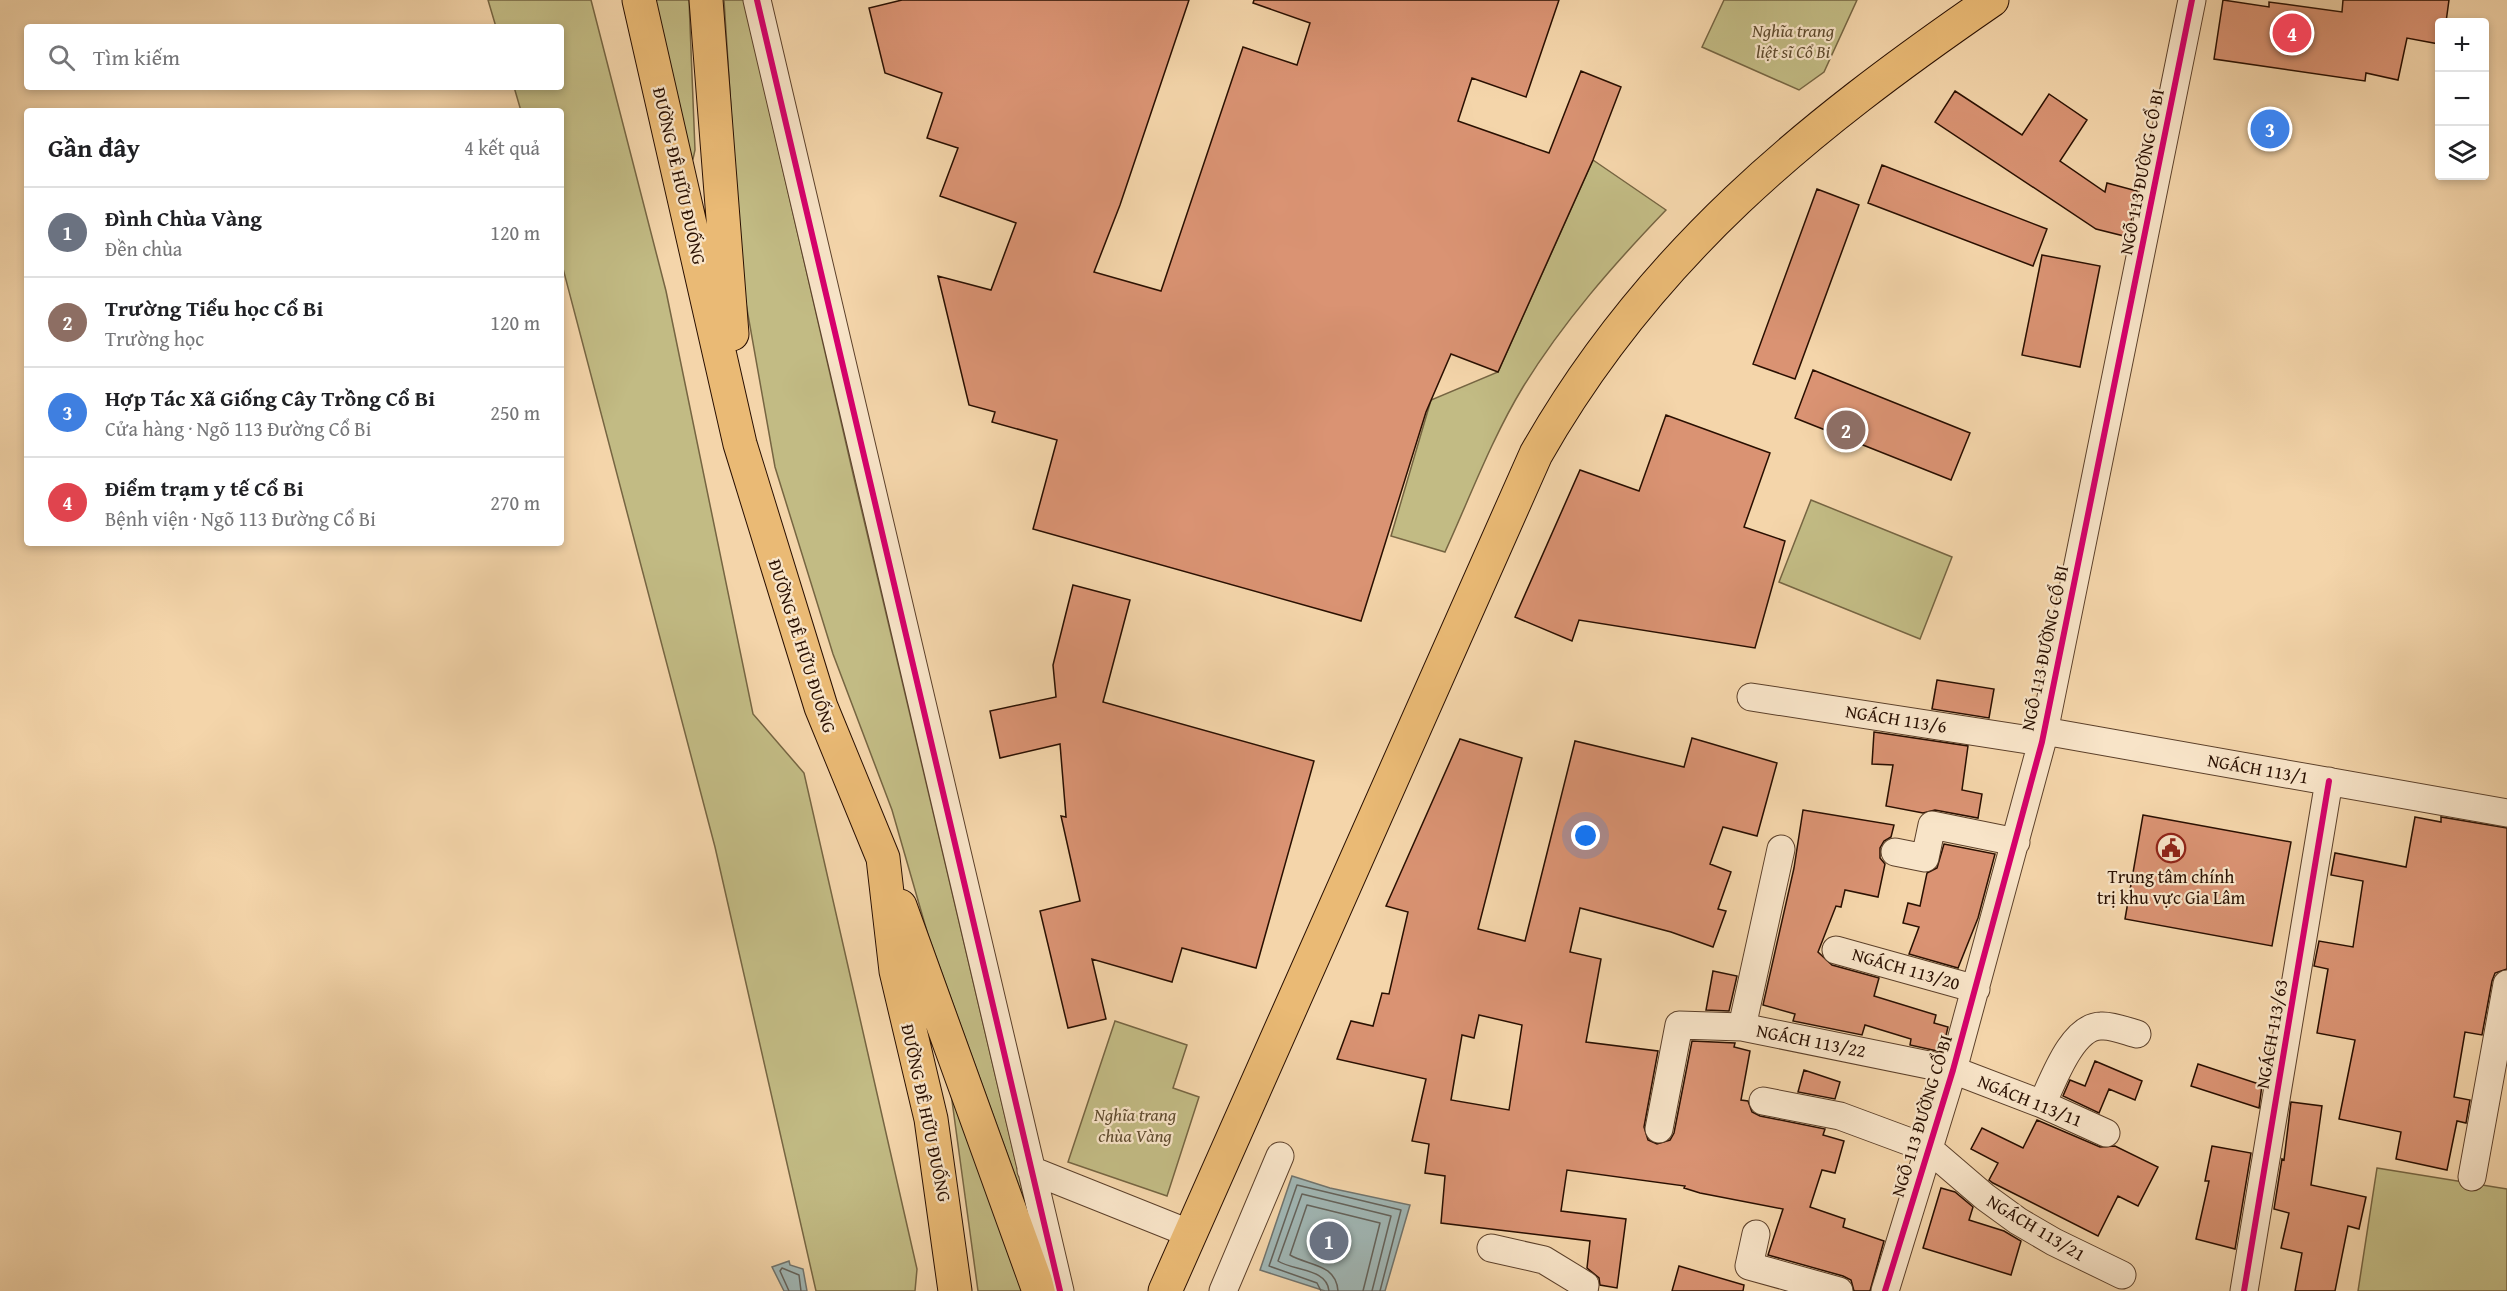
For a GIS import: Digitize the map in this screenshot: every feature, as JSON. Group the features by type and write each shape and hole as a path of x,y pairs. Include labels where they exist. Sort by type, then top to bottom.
{"main road":[{"name":"ĐƯỜNG ĐÊ HỮU ĐUỐNG","path":"639,0 740,444 821,707 883,858 896,971 931,1119 956,1291"},
{"path":"706,0 740,444"},
{"path":"1165,1291 1536,454 1569,396 1638,303 1734,201 1828,118 1992,0"},
{"path":"883,858 1040,1291"}],"street":[{"path":"757,0 1060,1291"},
{"name":"NGÕ 113 ĐƯỜNG CỔ BI","path":"1885,1291 1953,1070 2043,736 2192,0"},
{"name":"NGÁCH 113/6","path":"1751,697 2043,736"},
{"name":"NGÁCH 113/1","path":"2043,736 2329,781 2507,813"},
{"name":"NGÁCH 113/63","path":"2244,1291 2329,781"},
{"path":"1895,852 1925,858 1932,825 2016,842"},
{"name":"NGÁCH 113/22","path":"1781,849 1742,1027 1953,1070"},
{"name":"NGÁCH 113/20","path":"1836,950 1976,989"},
{"path":"2472,1177 2507,984"},
{"path":"1659,1130 1678,1024 1742,1027"},
{"path":"2042,1104 2072,1045 2090,1027 2103,1025 2137,1034"},
{"name":"NGÁCH 113/11","path":"1953,1070 2042,1104 2106,1132"},
{"path":"1763,1101 1840,1116 1929,1149"},
{"name":"NGÁCH 113/21","path":"1929,1149 1985,1197 2018,1221 2070,1251 2122,1275"},
{"path":"1223,1291 1280,1156"},
{"path":"1031,1170 1191,1234"},
{"path":"1756,1234 1749,1266 1839,1291"},
{"path":"1491,1248 1544,1260 1586,1285 1584,1291"}],"green space":[{"path":"488,0 591,0 666,291 753,714 804,773 917,1269 915,1291 816,1291 715,847 564,272 564,108 520,108 515,90 564,90 564,24 495,24"},
{"path":"653,0 689,0 695,150 693,159 691,159"},
{"path":"724,0 744,0 854,478 1027,1209 928,935 892,810 833,654 775,467 742,281"},
{"name":"Nghĩa trang liệt sĩ Cổ Bi","path":"1724,0 1857,0 1824,72 1799,90 1702,47"},
{"path":"1593,160 1666,210 1590,294 1538,363 1501,427 1445,552 1391,536 1431,400 1498,372"},
{"path":"1811,500 1952,557 1920,639 1779,582"},
{"name":"Nghĩa trang chùa Vàng","path":"1115,1021 1187,1045 1173,1088 1199,1097 1167,1196 1068,1162"},
{"path":"946,1057 1024,1291 978,1291"},
{"path":"2377,1168 2507,1189 2507,1291 2358,1291"}],"water":[{"path":"1292,1176 1330,1188 1410,1205 1385,1291 1325,1291 1260,1270"},
{"path":"789,1261 790,1265 803,1269 807,1291 784,1291 772,1267"}],"building":[{"path":"902,0 1189,0 1120,205 1094,272 1161,291 1243,47 1297,65 1310,23 1253,3 1254,0 1559,0 1526,97 1472,78 1458,121 1549,153 1581,71 1621,87 1593,160 1498,372 1451,354 1426,412 1361,621 1033,529 1057,440 992,422 995,412 969,405 938,276 991,290 1016,223 940,196 958,148 927,138 942,93 885,73 869,8"},
{"path":"2223,0 2269,7 2269,2 2342,12 2343,0 2449,0 2447,18 2435,18 2435,43 2407,38 2398,80 2366,73 2365,81 2214,59"},
{"path":"1955,91 2022,135 2049,94 2087,120 2060,161 2105,192 2107,183 2137,191 2128,237 2096,229 1935,122"},
{"path":"1882,165 2047,229 2033,266 1868,203"},
{"path":"1817,189 1859,205 1795,379 1753,364"},
{"path":"2042,255 2100,266 2080,367 2022,355"},
{"path":"1813,370 1970,433 1951,480 1795,418"},
{"path":"1666,415 1770,453 1744,527 1785,541 1755,648 1579,620 1572,641 1515,617 1580,470 1639,491"},
{"path":"1073,585 1130,600 1103,702 1314,761 1256,968 1182,948 1172,982 1092,959 1106,1019 1068,1028 1040,911 1080,901 1061,816 1066,817 1060,744 1000,758 990,711 1056,697 1053,665"},
{"path":"1937,680 1994,689 1989,718 1932,709"},
{"path":"1874,732 1968,746 1962,790 1982,794 1978,818 1935,810 1923,813 1886,806 1893,765 1872,764"},
{"path":"1692,738 1777,763 1757,836 1723,827 1710,864 1731,872 1718,909 1726,911 1713,947 1671,932 1580,908 1570,952 1601,959 1586,1042 1658,1051 1644,1127 1648,1140 1657,1144 1670,1140 1674,1133 1692,1041 1735,1043 1734,1047 1750,1051 1741,1100 1748,1101 1752,1112 1760,1116 1825,1129 1823,1135 1844,1141 1835,1173 1822,1170 1810,1207 1845,1219 1843,1227 1884,1241 1870,1291 1854,1291 1851,1280 1843,1276 1768,1255 1783,1209 1700,1193 1684,1188 1685,1186 1567,1170 1561,1211 1626,1219 1617,1288 1600,1285 1599,1278 1587,1268 1590,1241 1441,1223 1445,1176 1425,1173 1429,1144 1412,1141 1426,1079 1337,1059 1351,1021 1373,1026 1382,993 1389,994 1408,912 1386,906 1460,739 1522,758 1478,929 1525,941 1575,741 1684,767","holes":["1479,1015 1522,1025 1509,1110 1451,1100 1462,1035 1474,1038"]},
{"path":"1803,810 1894,825 1891,837 1884,841 1880,848 1880,858 1885,864 1878,897 1845,890 1841,907 1836,906 1818,952 1832,965 1879,978 1874,996 1936,1015 1934,1023 1948,1027 1942,1052 1910,1045 1911,1039 1865,1025 1862,1035 1793,1021 1795,1014 1763,1005 1794,868"},
{"path":"2143,815 2291,842 2272,946 2125,919"},
{"path":"2415,817 2441,822 2441,817 2507,828 2507,969 2495,973 2482,1035 2465,1032 2454,1097 2470,1100 2466,1123 2457,1121 2447,1170 2396,1159 2401,1132 2339,1119 2355,1040 2317,1033 2328,969 2314,966 2319,941 2353,947 2363,881 2331,875 2335,853 2406,867"},
{"path":"1944,844 1995,854 1978,918 1958,968 1909,954 1919,927 1903,923 1908,903 1920,906 1927,873 1937,868"},
{"path":"1713,971 1737,976 1729,1011 1706,1010"},
{"path":"2095,1061 2142,1081 2135,1100 2109,1089 2099,1113 2063,1096 2070,1080 2085,1086"},
{"path":"2198,1064 2262,1085 2259,1108 2191,1086"},
{"path":"1804,1070 1840,1082 1835,1099 1798,1092"},
{"path":"2291,1102 2322,1106 2311,1185 2366,1197 2359,1229 2348,1226 2335,1291 2295,1291 2302,1253 2281,1248 2289,1213 2274,1209 2282,1159 2284,1160"},
{"path":"2037,1120 2100,1147 2115,1146 2158,1167 2138,1206 2118,1196 2098,1236 1989,1180 1998,1163 1971,1149 1982,1128 2023,1148"},
{"path":"2212,1146 2251,1153 2235,1249 2196,1239 2209,1181 2205,1181"},
{"path":"1941,1188 1955,1192 1973,1207 1969,1220 2004,1231 2021,1241 2011,1275 1923,1248"},
{"path":"1679,1266 1744,1285 1743,1291 1672,1291"}],"cycle path":[{"path":"757,0 1060,1291"},
{"path":"1885,1291 1953,1070 2042,742 2192,0"},
{"path":"2244,1291 2329,781"}],"place":[{"name":"Điểm trạm y tế Cổ Bi","path":"2292,33"},
{"name":"Hợp Tác Xã Giống Cây Trồng Cổ Bi","path":"2270,129"},
{"name":"Trường Tiểu học Cổ Bi","path":"1846,430"},
{"name":"Trung tâm chính trị khu vực Gia Lâm","path":"2171,848"},
{"name":"Đình Chùa Vàng","path":"1329,1241"}]}
